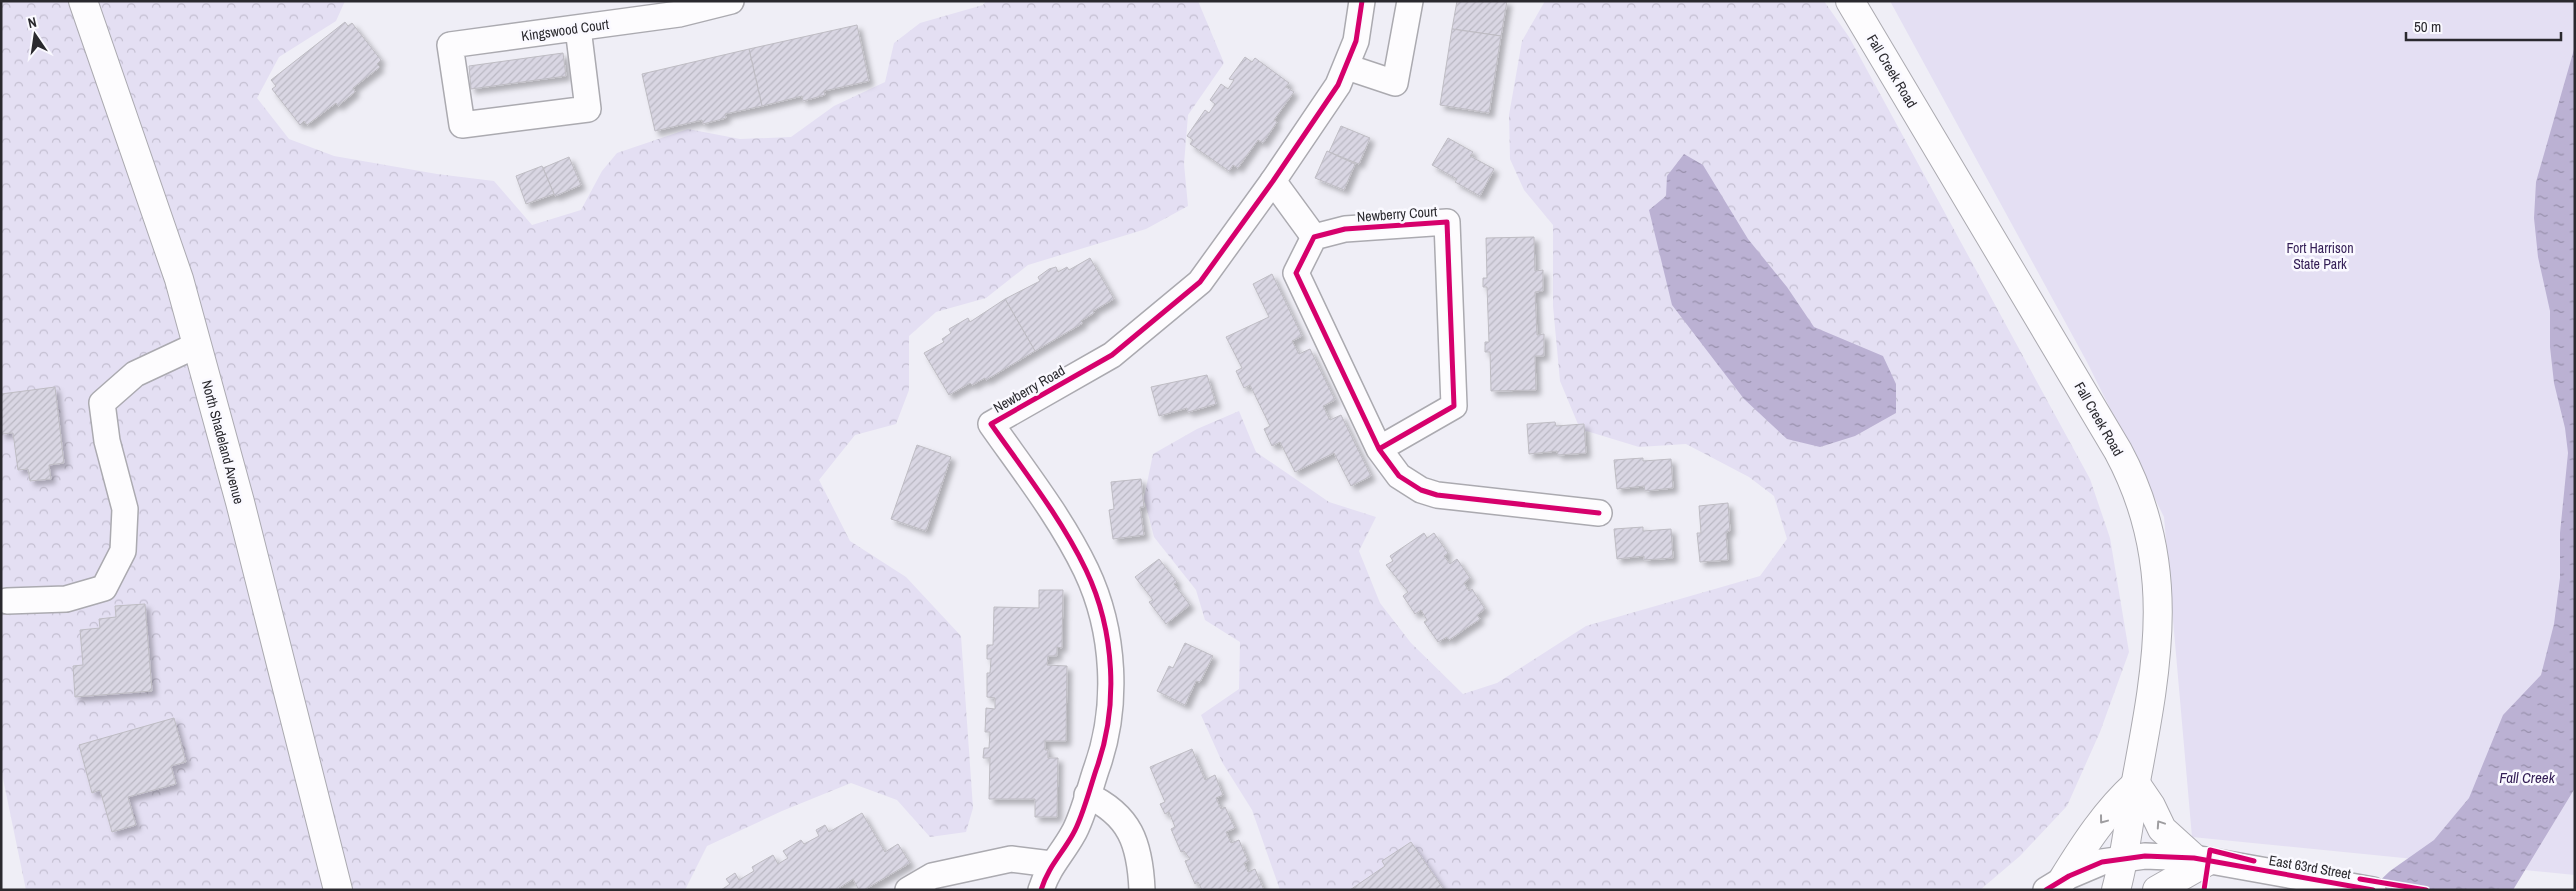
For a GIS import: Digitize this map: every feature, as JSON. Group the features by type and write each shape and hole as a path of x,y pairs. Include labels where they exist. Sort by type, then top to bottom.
{"main road":[{"name":"North Shadeland Avenue","path":"83,1 163,232 197,345 240,502 338,890"},
{"name":"Fall Creek Road","path":"1850,1 2118,451 2136,490 2154,551 2159,630 2148,720 2124,858 2116,890"},
{"path":"2055,884 2118,800 2136,784 2151,806 2162,829 2201,859 2157,890"}],"street":[{"name":"Kingswood Court","path":"578,28 588,109 462,126 450,45 578,28 677,8 731,1"},
{"name":"Newberry Road","path":"1041,890 1051,864 1074,834 1102,750 1109,712 1111,674 1102,617 1091,580 1074,546 991,424 1112,355 1200,282 1273,181 1338,85 1347,67 1356,41 1362,1"},
{"path":"1347,67 1394,83 1410,1"},
{"path":"1273,181 1314,237 1296,273 1379,449 1399,476 1429,493 1599,513"},
{"name":"Newberry Court","path":"1314,237 1345,228 1447,222 1454,406 1379,449"},
{"path":"7,600 66,599 104,588 123,550 126,509 107,440 102,403 136,374 197,345"},
{"path":"1087,795 1107,804 1120,816 1130,831 1140,865 1142,890"},
{"name":"East 63rd Street","path":"2055,884 2102,862 2124,858 2201,859 2374,890"},
{"path":"908,890 932,876 1011,859 1051,864"}],"green space":[{"path":"1,1 345,1 336,21 279,57 257,98 289,139 334,156 437,174 494,181 532,225 581,210 602,171 617,153 688,129 740,139 791,137 834,106 885,82 894,43 920,23 983,5 986,1 1198,1 1224,63 1188,115 1184,164 1188,206 1146,229 1028,265 986,298 936,312 909,336 909,390 896,424 855,435 819,480 850,541 906,577 961,636 973,808 966,832 930,837 897,800 851,783 782,811 707,846 685,890 26,890 1,769"},
{"path":"1545,1 1824,1 1849,37 2090,479 2110,538 2129,652 2100,732 2067,806 2020,856 1980,890 1280,890 1252,810 1222,762 1201,715 1239,689 1240,642 1205,620 1196,590 1154,537 1144,498 1153,454 1197,429 1239,411 1256,452 1329,502 1376,517 1359,551 1380,603 1411,643 1463,694 1497,683 1586,626 1760,576 1787,539 1774,496 1749,477 1686,444 1639,447 1580,429 1560,381 1553,306 1553,225 1524,190 1510,159 1509,115 1522,41"},
{"name":"Fort Harrison State Park","path":"1890,1 2575,1 2575,875 2192,837 2164,517 2087,362"}],"water":[{"name":"Fall Creek","path":"2575,46 2575,788 2513,890 2370,890 2390,871 2434,840 2469,798 2503,715 2541,675 2554,624 2560,578 2560,533 2568,453 2565,428 2554,383 2550,347 2550,311 2538,257 2534,218 2536,182"},
{"path":"1684,154 1703,165 1748,239 1787,287 1814,327 1883,356 1896,384 1896,413 1855,436 1820,447 1787,439 1744,399 1672,305 1649,210 1666,196 1667,176"}],"building":[{"path":"1457,1 1507,1 1501,36 1452,29"},
{"path":"345,22 348,26 352,23 381,60 377,64 380,67 353,88 355,92 338,106 336,103 307,125 304,121 300,125 272,89 276,86 271,80"},
{"path":"857,25 869,81 824,91 825,95 803,101 802,96 762,106 749,49"},
{"path":"1452,29 1501,36 1489,113 1440,105"},
{"path":"749,49 762,106 725,114 726,118 703,124 702,120 655,131 642,74"},
{"path":"563,53 566,76 471,89 469,66"},
{"path":"1245,57 1252,62 1255,58 1289,83 1286,87 1294,92 1274,120 1277,122 1263,143 1258,140 1238,168 1233,165 1229,171 1190,144 1193,140 1187,136 1205,110 1209,113 1215,104 1210,100 1221,84 1228,89 1234,80 1229,79"},
{"path":"1341,126 1370,138 1359,164 1329,152"},
{"path":"1448,138 1473,152 1470,156 1494,169 1480,196 1455,182 1457,179 1432,165"},
{"path":"1327,151 1355,164 1344,190 1315,178"},
{"path":"569,157 581,185 555,196 543,168"},
{"path":"542,166 554,194 526,204 516,176"},
{"path":"1534,237 1535,271 1543,270 1543,291 1535,292 1537,335 1544,334 1544,356 1535,356 1536,390 1491,391 1490,352 1485,352 1485,342 1489,342 1487,287 1483,287 1483,278 1487,278 1486,238"},
{"path":"1090,258 1114,299 1093,311 1094,313 1081,321 1083,323 1035,351 1005,299 1040,281 1038,277 1049,269 1056,267 1058,272 1067,267 1069,270"},
{"path":"1272,274 1302,336 1292,341 1299,354 1310,349 1335,400 1323,406 1330,420 1341,415 1371,476 1351,486 1334,453 1295,472 1280,442 1272,446 1264,429 1270,426 1250,385 1244,388 1236,371 1242,368 1226,337 1269,317 1253,284"},
{"path":"1005,299 1035,351 986,380 985,378 972,385 970,383 949,395 924,353 944,342 942,339 951,333 949,329 968,318 970,322"},
{"path":"1207,375 1216,404 1188,412 1187,408 1159,416 1151,387"},
{"path":"55,387 64,463 49,465 51,479 30,481 28,469 18,470 13,433 1,434 1,394"},
{"path":"1555,422 1556,426 1584,424 1586,453 1558,455 1557,451 1529,454 1527,424"},
{"path":"917,445 951,457 926,531 891,519"},
{"path":"1643,458 1643,461 1671,459 1673,488 1645,491 1644,486 1617,489 1614,460"},
{"path":"1141,479 1144,507 1140,507 1144,535 1113,539 1109,510 1114,509 1111,482"},
{"path":"1728,503 1730,531 1726,532 1728,560 1700,562 1697,533 1701,533 1699,506"},
{"path":"1643,527 1643,531 1671,529 1673,558 1644,560 1644,556 1617,559 1614,529"},
{"path":"1424,533 1427,538 1434,533 1448,553 1444,556 1450,564 1457,559 1470,578 1464,583 1469,591 1472,589 1485,609 1477,615 1480,619 1449,640 1447,637 1438,642 1424,622 1427,620 1421,610 1415,614 1403,596 1408,592 1386,565 1393,561 1390,556"},
{"path":"1159,559 1177,582 1174,584 1190,605 1166,624 1149,602 1153,600 1135,577"},
{"path":"1039,590 1063,590 1062,648 1057,647 1057,656 1048,656 1047,665 1067,666 1066,741 1045,741 1045,750 1048,750 1048,758 1058,758 1057,817 1035,817 1035,799 989,799 990,758 983,758 984,748 989,748 990,732 985,732 986,708 995,709 995,698 987,697 987,673 990,673 991,659 987,659 987,645 993,645 994,607 1039,608"},
{"path":"145,604 152,691 75,697 73,666 83,665 80,630 100,628 99,619 116,617 115,606"},
{"path":"1185,643 1213,656 1200,682 1196,681 1185,705 1157,691 1169,666 1173,668"},
{"path":"174,718 186,762 171,766 176,784 128,797 136,825 112,832 100,790 92,793 79,745"},
{"path":"1192,749 1205,780 1215,775 1223,795 1216,798 1221,809 1225,807 1235,828 1226,832 1231,843 1239,840 1248,861 1244,863 1248,872 1255,869 1264,890 1202,890 1198,882 1195,884 1185,861 1190,859 1184,851 1181,852 1171,829 1175,827 1169,812 1165,814 1160,804 1165,802 1150,767"},
{"path":"862,813 885,852 898,844 910,863 864,890 859,890 853,879 839,888 840,890 721,890 730,884 726,879 735,873 739,880 754,871 752,867 773,855 778,864 788,858 783,851 801,840 804,844 819,836 816,830 825,825 829,832"},
{"path":"1411,842 1444,890 1350,890 1385,866 1382,861"}],"cycle path":[{"path":"1041,890 1051,867 1076,828 1086,803 1103,746 1111,695 1108,643 1096,594 1076,551 1042,495 991,424 1112,355 1200,282 1273,181 1338,85 1356,41 1362,1"},
{"path":"1379,449 1454,406 1447,222 1345,229 1314,237 1296,273 1379,449 1399,476 1421,490 1437,495 1599,513"},
{"path":"2204,890 2210,850 2254,861"},
{"path":"2046,890 2069,876 2102,862 2145,856 2194,858 2373,890"},
{"path":"2360,879 2426,890"}]}
